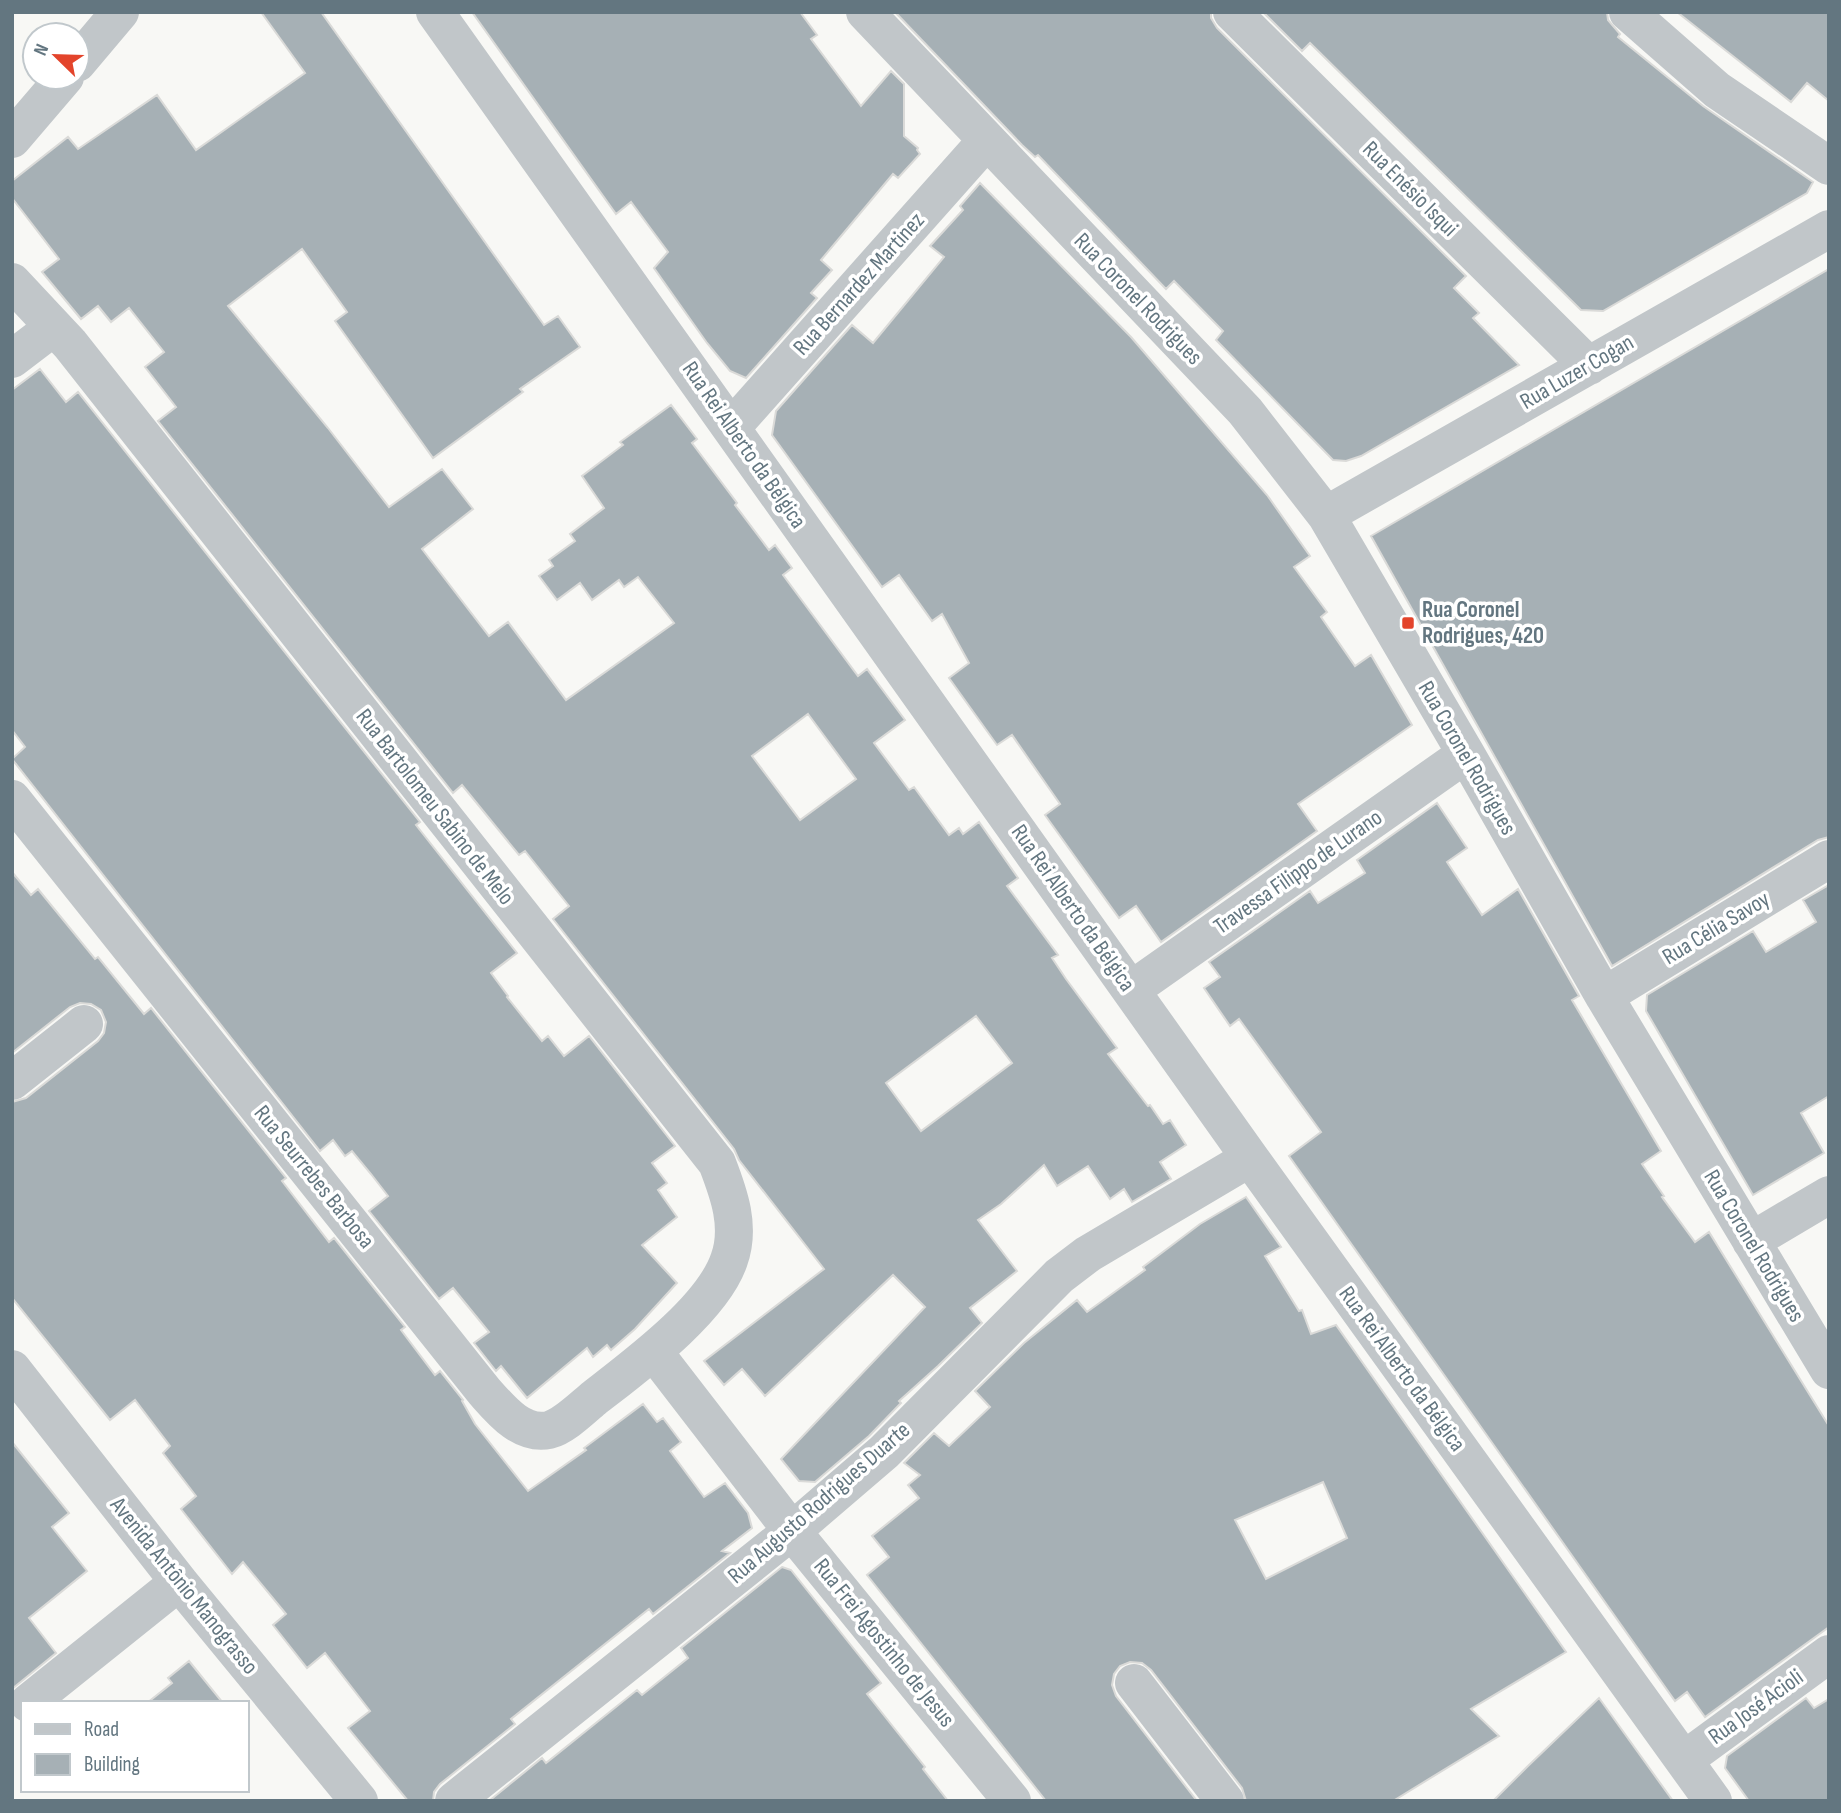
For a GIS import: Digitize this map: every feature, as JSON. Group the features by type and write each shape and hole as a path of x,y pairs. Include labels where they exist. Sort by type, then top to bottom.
{"street":[{"path":"91,46 120,12"},
{"name":"Rua Rei Alberto da Bélgica","path":"435,12 1250,1158 1713,1801"},
{"name":"Rua Coronel Rodrigues","path":"864,12 1245,411 1326,515 1604,996 1829,1370"},
{"name":"Rua Enésio Isqui","path":"1232,12 1589,366"},
{"path":"1628,12 1717,90 1829,166"},
{"path":"12,139 53,91"},
{"name":"Rua Bernardez Martinez","path":"732,427 986,140"},
{"name":"Rua Luzer Cogan","path":"1326,515 1829,229"},
{"name":"Rua Bartolomeu Sabino de Melo","path":"12,282 70,344 717,1163 729,1196 735,1228 730,1260 714,1290 654,1352"},
{"path":"12,359 54,327"},
{"name":"Travessa Filippo de Lurano","path":"1131,990 1466,754"},
{"name":"Rua Seurrebes Barbosa","path":"12,799 502,1412 517,1424 533,1430 550,1430 654,1352"},
{"name":"Rua Célia Savoy","path":"1604,996 1829,859"},
{"path":"12,1081 84,1024"},
{"name":"Rua Augusto Rodrigues Duarte","path":"454,1801 792,1531 884,1452 1059,1276 1088,1254 1250,1158"},
{"path":"1751,1241 1829,1195"},
{"name":"Rua Frei Agostinho de Jesus","path":"654,1352 792,1531 1012,1801"},
{"name":"Avenida Antônio Manograsso","path":"12,1369 179,1582 359,1801"},
{"path":"30,1701 179,1582"},
{"name":"Rua José Acioli","path":"1684,1760 1829,1654"},
{"path":"1134,1683 1225,1801"}],"building":[{"path":"261,12 321,12 544,325 558,316 580,347 520,389 523,392 433,458 335,321 347,312 302,249 228,306 389,507 442,469 473,509 422,549 489,636 508,622 566,700 674,623 638,577 624,587 619,580 592,600 580,583 557,600 539,576 553,566 549,560 575,541 570,534 604,508 582,476 623,445 620,442 671,405 697,439 692,443 737,503 735,505 769,550 775,545 792,568 783,575 858,676 867,669 905,720 874,743 909,790 914,787 949,835 959,828 963,834 979,822 1018,878 1007,886 1058,955 1052,958 1066,979 1117,1048 1108,1054 1163,1124 1170,1120 1186,1145 1160,1162 1171,1179 1132,1202 1124,1189 1110,1199 1088,1166 1057,1186 1044,1165 1001,1204 978,1220 1017,1271 970,1308 982,1323 899,1401 901,1403 869,1436 815,1482 799,1481 781,1459 925,1307 893,1275 765,1396 742,1369 724,1385 704,1361 824,1269 739,1160 734,1149 553,919 569,906 525,851 519,855 462,785 453,793 158,421 176,407 145,367 164,352 129,308 111,322 98,306 81,319 42,272 59,259 12,198 12,181 68,137 78,149 157,95 196,150 305,73","holes":["808,714 856,779 800,820 752,756","976,1016 1012,1063 921,1131 886,1083"]},
{"path":"472,12 800,12 817,35 811,39 861,106 891,71 904,84 904,136 918,148 920,154 898,178 893,174 821,260 832,270 811,293 817,298 746,378 730,371 654,268 668,252 631,202 616,214"},
{"path":"895,12 1211,12 1211,18 1217,28 1466,276 1454,288 1479,313 1473,318 1519,365 1361,456 1346,461 1333,460 1216,340 1223,331 1174,281 1166,289 1038,155 1035,157 1022,145"},
{"path":"1263,12 1607,12 1608,20 1620,34 1618,37 1703,106 1813,182 1807,193 1603,311 1581,310 1310,43 1302,51"},
{"path":"1677,12 1829,12 1829,101 1807,83 1791,102"},
{"path":"980,183 1131,337 1267,495 1310,556 1294,567 1327,612 1321,617 1355,666 1371,655 1412,725 1298,804 1317,831 1161,942 1136,906 1119,918 1045,815 1060,804 1012,735 997,745 949,678 969,663 942,614 932,621 899,575 882,587 772,435 776,411 852,325 873,343 944,257 930,246 963,210 960,206"},
{"path":"1829,269 1829,837 1818,840 1612,966 1371,536"},
{"path":"40,369 66,402 78,392 420,822 416,825 517,953 491,973 542,1041 548,1036 564,1056 589,1036 675,1146 652,1163 667,1183 658,1190 677,1217 642,1245 677,1283 635,1329 611,1350 607,1345 593,1357 587,1348 527,1398 501,1366 496,1371 474,1343 489,1332 453,1288 439,1299 369,1211 388,1196 371,1174 352,1151 345,1156 333,1140 320,1151 12,759 25,747 12,730 12,390"},
{"path":"1437,803 1467,848 1447,862 1482,915 1518,889 1579,996 1572,1000 1661,1151 1642,1164 1695,1242 1709,1232 1829,1426 1829,1627 1705,1717 1687,1692 1675,1701 1289,1156 1321,1132 1239,1019 1230,1026 1204,988 1220,977 1209,962 1310,891 1318,903 1365,873 1357,860"},
{"path":"12,872 31,895 38,889 144,1014 151,1008 286,1178 282,1181 329,1242 334,1238 405,1327 401,1330 435,1375 440,1371 463,1400 475,1424 528,1491 586,1450 584,1448 643,1404 657,1422 663,1418 681,1442 670,1451 704,1497 725,1483 748,1513 752,1528 722,1551 730,1553 653,1614 649,1609 511,1719 515,1724 440,1784 434,1792 433,1801 408,1801 348,1728 370,1711 325,1653 307,1668 273,1625 286,1614 243,1562 232,1574 181,1509 196,1496 163,1453 170,1446 135,1400 110,1420 12,1298 12,1102 26,1098 98,1041 104,1033 106,1022 101,1010 91,1004 80,1003 70,1007 12,1053"},
{"path":"1829,885 1829,1096 1801,1113 1824,1153 1753,1195 1646,1011 1647,995 1753,931 1766,952 1816,922 1803,900"},
{"path":"1246,1197 1281,1247 1265,1256 1299,1311 1302,1310 1311,1334 1336,1325 1566,1652 1471,1709 1499,1736 1393,1801 1246,1801 1242,1788 1151,1670 1142,1663 1130,1662 1120,1666 1114,1674 1112,1685 1116,1696 1197,1801 1046,1801 867,1575 889,1557 872,1536 919,1498 908,1485 920,1475 904,1463 934,1433 949,1446 990,1407 975,1391 1024,1343 1077,1300 1087,1312 1145,1270 1143,1267 1200,1224","holes":["1323,1482 1347,1538 1266,1579 1235,1520"]},
{"path":"12,1442 69,1513 52,1527 87,1571 29,1618 56,1653 12,1689"},
{"path":"782,1567 791,1570 881,1683 867,1694 925,1767 923,1769 948,1801 489,1801 542,1758 546,1763 637,1690 642,1695 688,1658 681,1648"},
{"path":"189,1661 221,1701 150,1701 172,1683 168,1678"},
{"path":"1599,1698 1673,1801 1493,1801 1528,1766"},
{"path":"1806,1698 1814,1708 1829,1699 1829,1801 1749,1801 1725,1768 1727,1756"}],"place":[{"name":"Rua Coronel Rodrigues, 420","path":"1408,623"}]}
